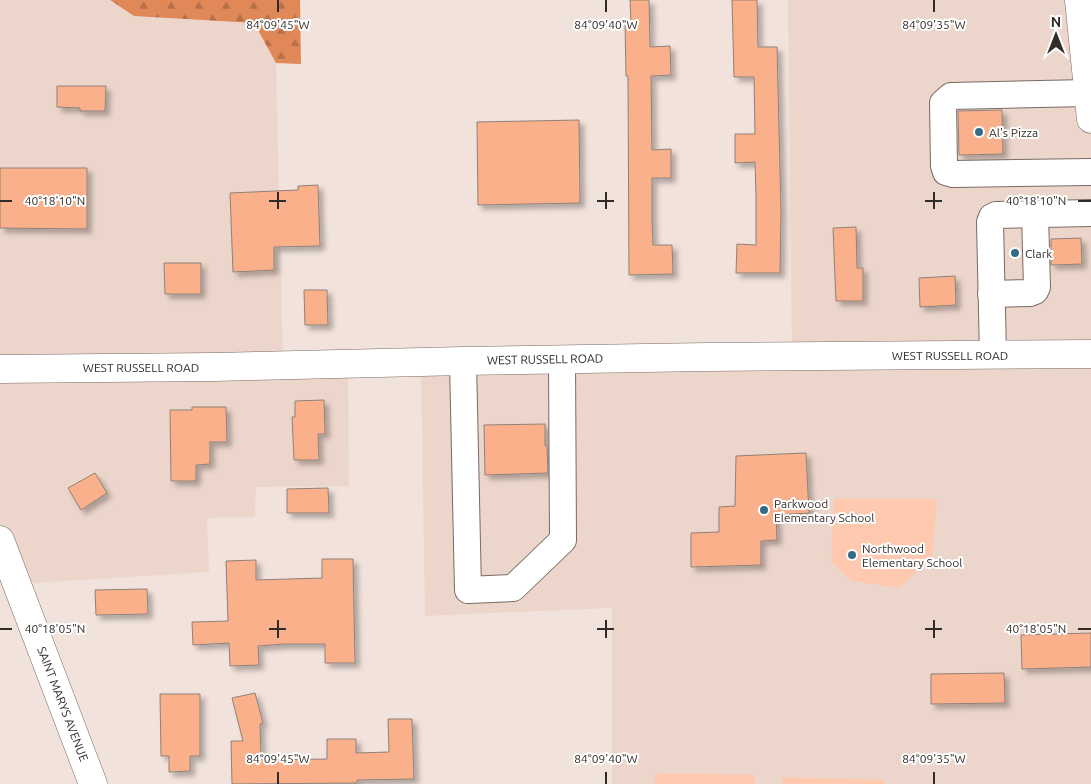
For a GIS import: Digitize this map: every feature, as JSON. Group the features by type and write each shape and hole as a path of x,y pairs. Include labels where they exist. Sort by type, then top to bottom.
{"main road":[{"path":"1079,0 1091,119"},
{"name":"WEST RUSSELL ROAD","path":"0,369 213,367 562,359 1091,354"},
{"name":"SAINT MARYS AVENUE","path":"0,540 93,784"}],"lane":[{"path":"1088,93 951,96 943,103 944,166 946,172 953,174 1091,172"},
{"path":"993,355 990,222 992,217 996,215 1091,213"},
{"path":"991,294 1030,293 1035,291 1037,287 1035,214"},
{"path":"463,361 468,590 513,588 563,540 562,359"}],"shaded area":[{"path":"0,0 110,0 134,16 254,23 276,63 283,365 348,363 349,486 256,487 255,517 207,518 209,572 17,584 0,540"},
{"path":"788,0 1091,0 1091,784 612,784 612,608 425,616 421,362 792,356"},
{"path":"834,499 937,499 932,556 899,588 852,581 831,562"},
{"path":"655,773 755,775 755,784 655,784"},
{"path":"783,777 884,780 884,784 782,784"}],"green space":[{"path":"110,0 300,0 301,64 276,63 254,23 134,16"}],"building":[{"path":"630,0 649,0 650,47 670,46 671,75 651,76 652,150 671,149 671,178 652,178 652,220 653,245 672,245 673,274 629,275 628,76 626,76 625,22 631,22"},
{"path":"732,0 757,0 758,47 777,47 781,211 780,273 736,273 737,244 756,245 756,195 755,162 735,163 735,134 755,134 754,77 734,77"},
{"path":"57,86 106,86 105,111 80,111 80,108 57,107"},
{"name":"Al's Pizza","path":"1002,110 1003,154 959,155 958,111"},
{"path":"579,120 580,203 478,205 477,122"},
{"path":"0,168 87,168 87,229 0,228"},
{"path":"318,185 320,246 274,247 274,270 233,272 230,193 298,190 298,186"},
{"path":"856,227 857,268 863,268 863,301 836,301 833,228"},
{"path":"1081,238 1082,264 1051,265 1051,239"},
{"path":"164,263 201,263 201,294 165,294"},
{"path":"955,276 956,305 920,307 919,278"},
{"path":"304,290 327,290 328,325 305,325"},
{"path":"324,400 325,434 318,434 319,460 294,460 292,417 295,417 295,401"},
{"path":"192,407 226,407 227,442 210,442 210,464 196,465 196,481 171,481 170,410 192,410"},
{"path":"545,424 548,473 485,475 484,425"},
{"name":"Parkwood Elementary School","path":"806,453 809,513 776,515 777,540 761,541 761,565 691,567 691,533 719,532 719,507 735,506 736,456"},
{"path":"95,473 107,493 81,510 68,488"},
{"path":"328,488 329,513 287,513 287,489"},
{"path":"322,559 353,559 355,663 325,663 325,644 284,644 258,646 259,665 230,666 229,643 193,645 192,622 228,621 226,561 256,560 256,580 322,578"},
{"path":"147,589 148,614 96,615 95,590"},
{"path":"1091,633 1091,667 1022,669 1021,635"},
{"path":"1004,673 1005,703 931,704 931,674"},
{"path":"255,693 263,723 260,724 261,760 327,759 327,739 356,739 356,753 389,752 388,719 412,719 414,779 357,780 357,783 232,784 231,741 243,741 232,698"},
{"path":"160,694 200,694 200,756 190,756 190,771 169,772 169,756 161,756"}],"place":[{"name":"Al's Pizza","path":"979,132"},
{"name":"Clark","path":"1015,253"},
{"name":"Parkwood Elementary School","path":"764,510"},
{"name":"Northwood Elementary School","path":"852,555"}]}
